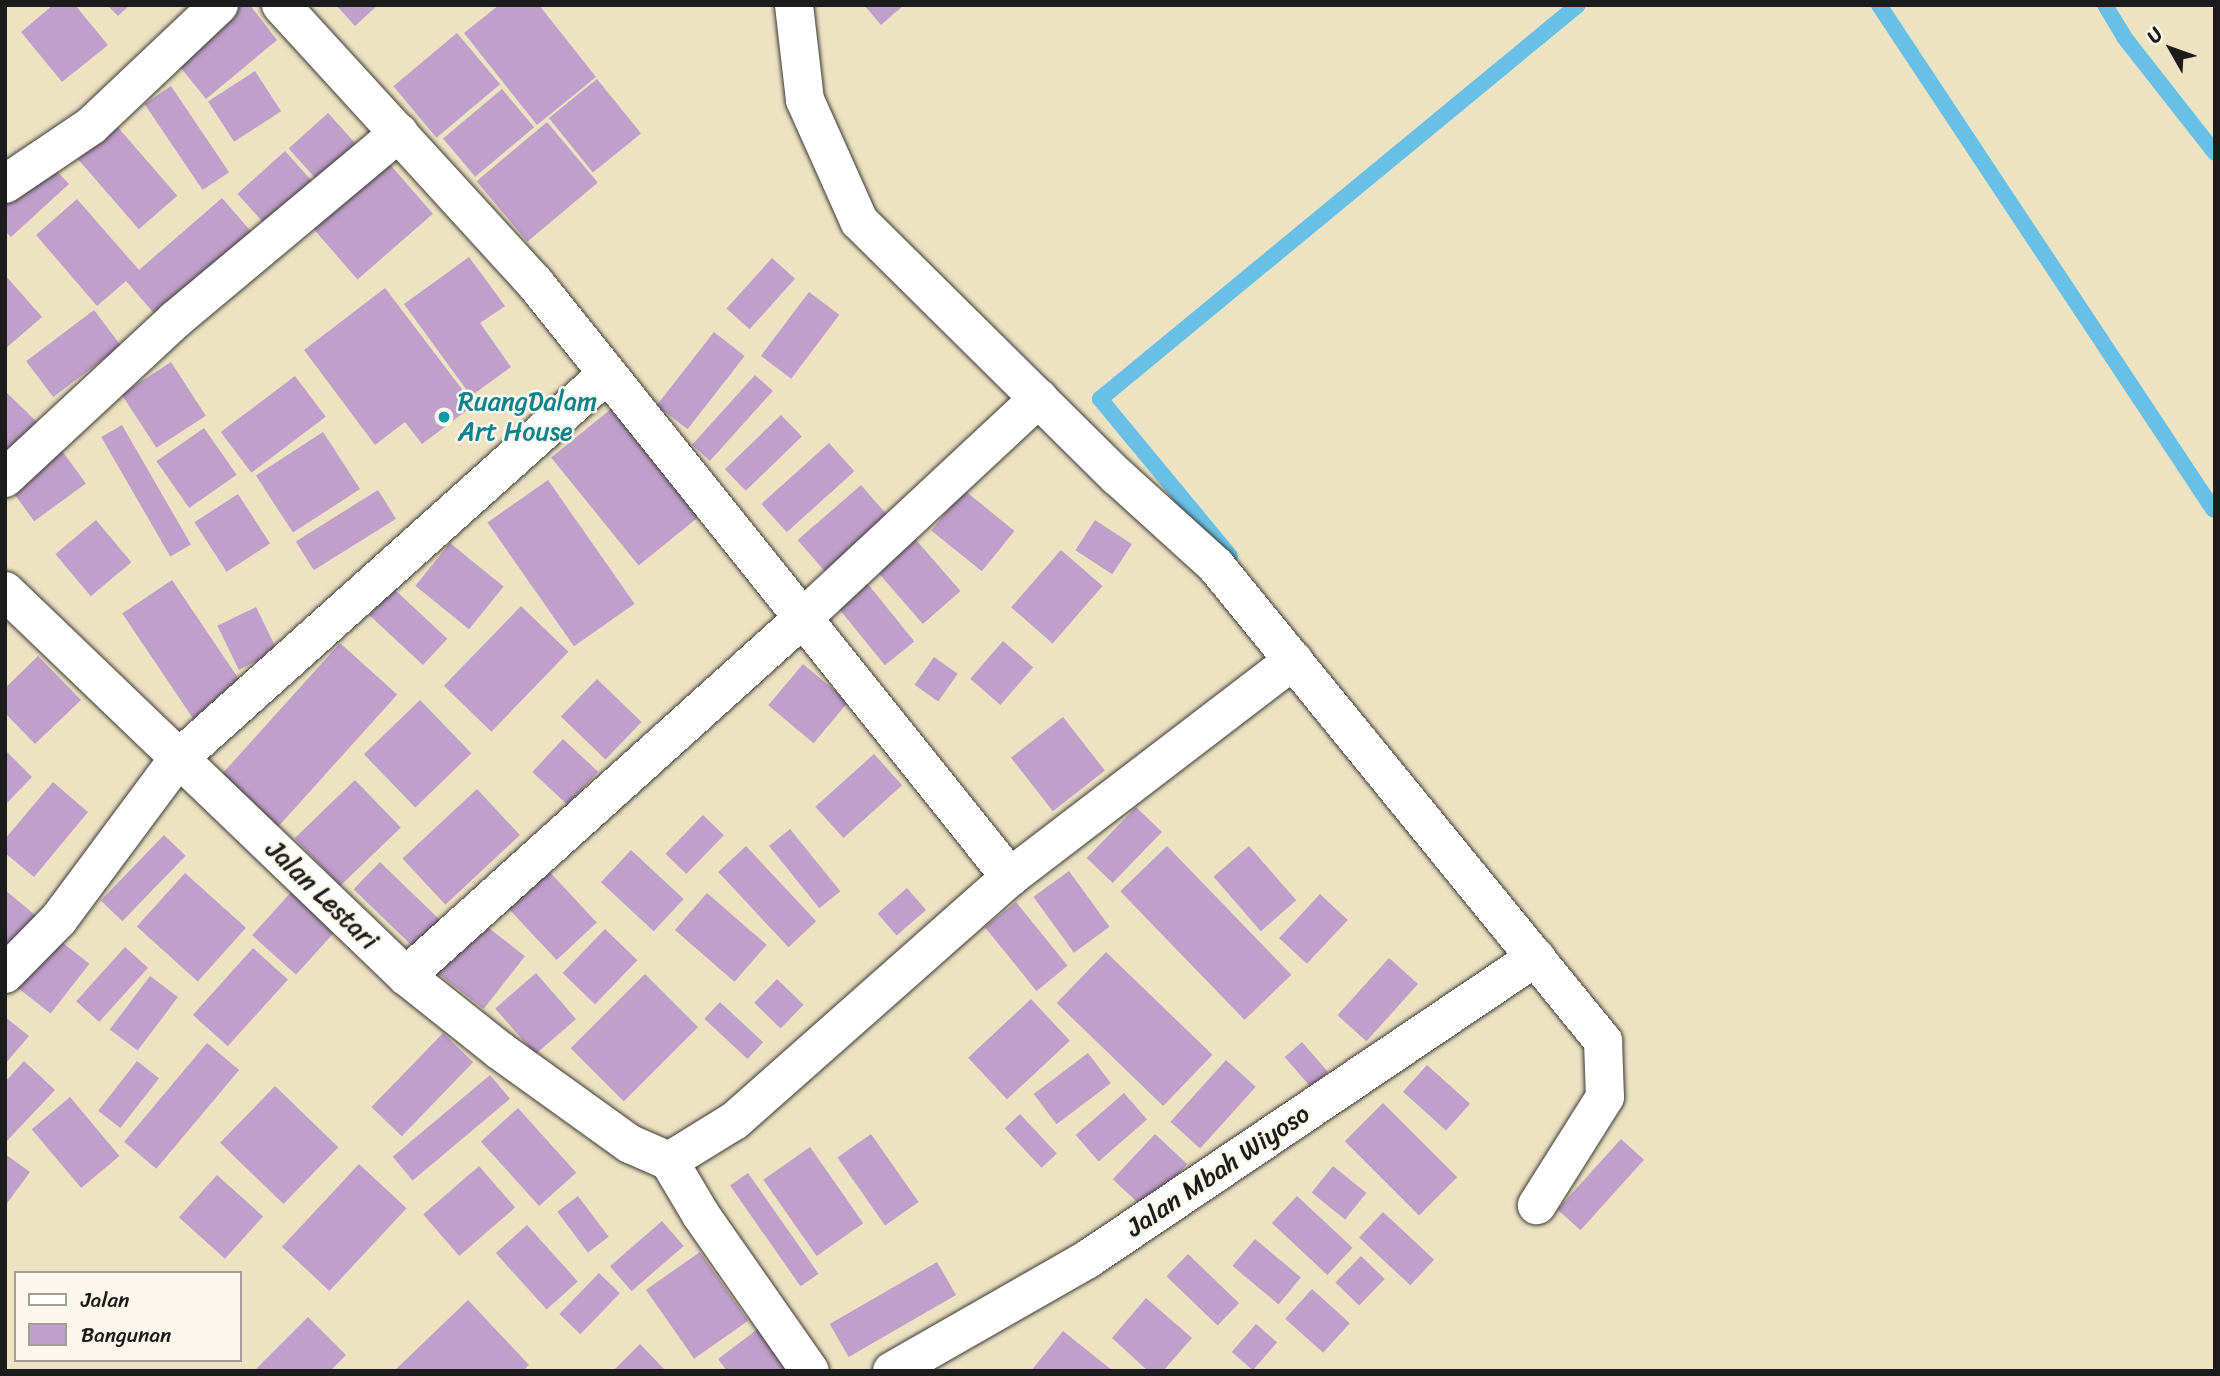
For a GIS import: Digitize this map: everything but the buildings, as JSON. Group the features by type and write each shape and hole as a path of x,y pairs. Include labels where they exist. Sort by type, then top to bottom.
{"street":[{"path":"5,184 91,126 219,5"},
{"path":"281,5 535,283 1010,877"},
{"path":"794,5 805,100 859,221 1039,398 1216,566 1603,1041 1605,1097 1537,1205"},
{"path":"5,478 175,320 399,133"},
{"path":"5,974 59,919 177,761 607,374"},
{"path":"406,976 804,617 1039,398"},
{"name":"Jalan Lestari","path":"5,591 177,761 406,976 499,1050 630,1144 669,1161"},
{"path":"810,1371 701,1215 669,1161 734,1121 1010,877 1294,660"},
{"name":"Jalan Mbah Wiyoso","path":"892,1371 1088,1259 1536,957"}],"waterway":[{"path":"1230,556 1100,399 1578,5"},
{"path":"1879,5 2213,509"},
{"path":"2105,5 2124,37 2215,153"}],"place":[{"name":"RuangDalam Art House","path":"444,417"}]}
